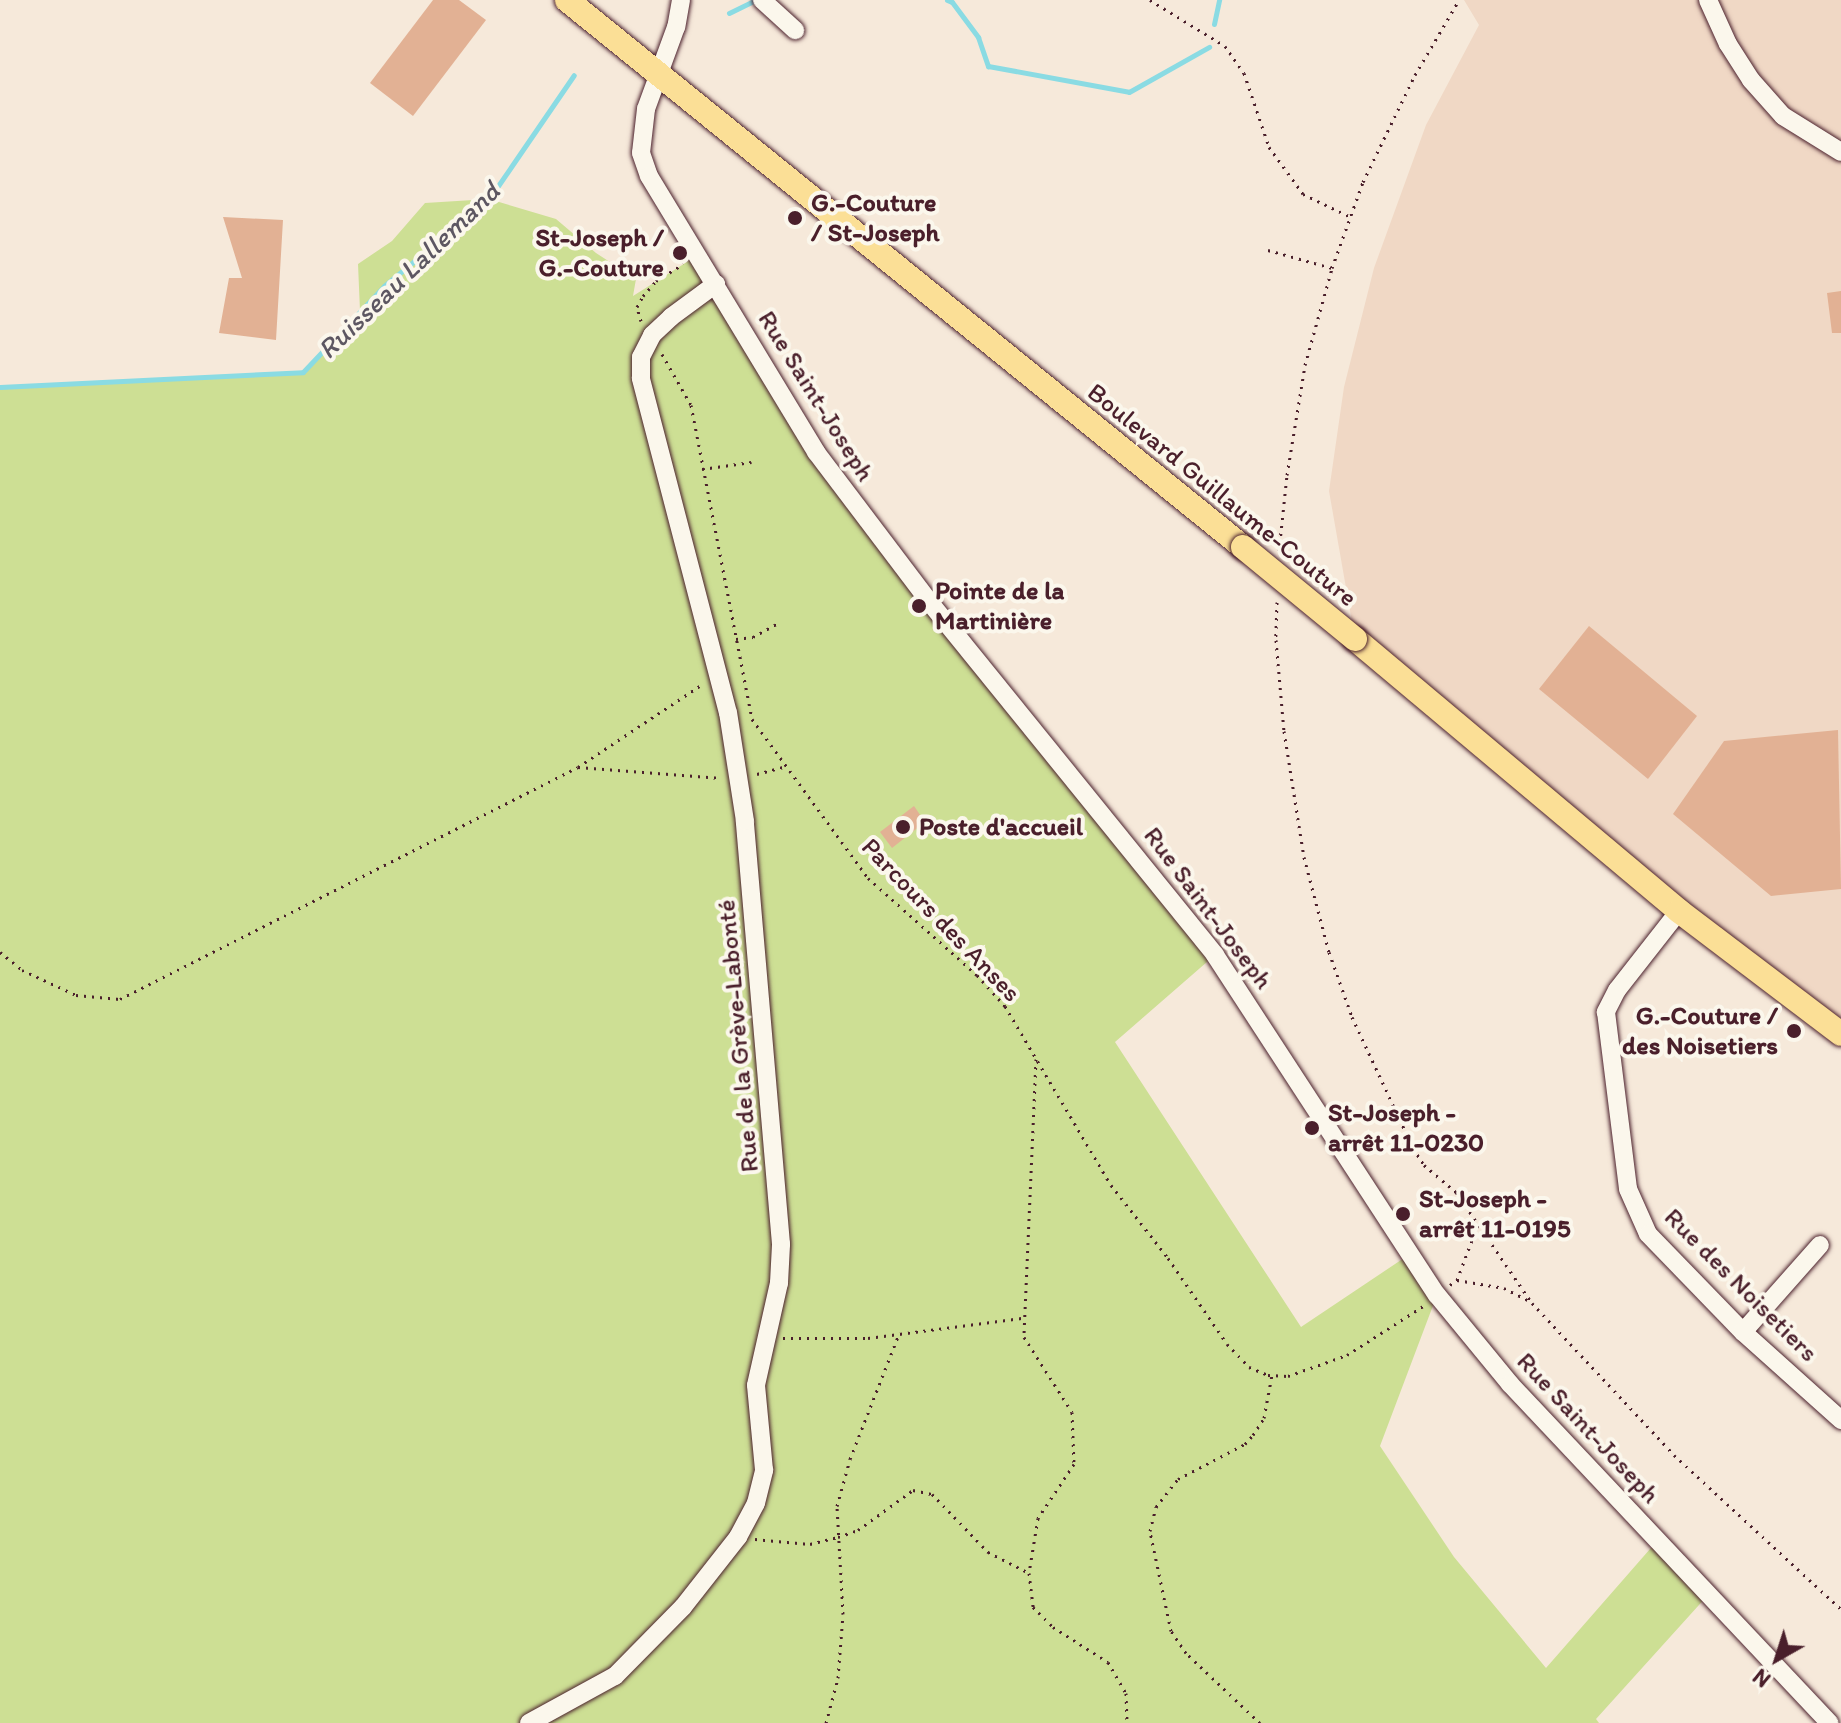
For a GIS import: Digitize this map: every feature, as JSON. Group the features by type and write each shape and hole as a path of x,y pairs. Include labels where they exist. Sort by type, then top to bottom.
{"main road":[{"name":"Boulevard Guillaume-Couture","path":"567,0 1243,547 1679,911 1841,1034"}],"street":[{"name":"Rue Saint-Joseph","path":"681,0 644,120 641,153 649,176 816,452 890,552 1215,955 1437,1295 1510,1384 1830,1723"},
{"path":"1708,0 1728,44 1751,80 1783,116 1841,152"},
{"path":"765,3 795,30"},
{"path":"652,335 716,284"},
{"name":"Rue de la Grève-Labonté","path":"529,1723 615,1676 683,1607 738,1537 756,1503 764,1470 756,1385 763,1338 779,1283 781,1244 740,779 718,674 646,408 641,357 652,335"},
{"name":"Rue des Noisetiers","path":"1679,911 1617,990 1606,1012 1628,1189 1648,1234 1743,1332 1841,1420"},
{"path":"1743,1332 1820,1245"}],"path":[{"path":"1150,0 1225,46 1244,73 1269,147 1303,194 1349,216"},
{"path":"1268,250 1332,268"},
{"name":"Parcours des Anses","path":"698,255 656,281 637,307 638,318 652,335 691,405 752,719 784,767 868,878 977,975 1005,1006 1111,1185 1168,1258 1227,1344 1249,1367 1272,1375"},
{"path":"702,469 752,462"},
{"path":"736,639 753,637 780,622"},
{"path":"0,952 22,970 76,995 120,999 578,767 718,674"},
{"path":"578,767 740,779 784,767"},
{"path":"1036,1059 1024,1337 1072,1412 1074,1464 1038,1518 1029,1573 1033,1607 1053,1627 1108,1662 1126,1693 1127,1723"},
{"path":"1450,1286 1457,1280 1478,1224"},
{"path":"1457,1280 1504,1288 1532,1303 1674,1455 1841,1609"},
{"path":"1260,1723 1186,1653 1171,1631 1150,1531 1156,1507 1178,1479 1245,1444 1253,1435 1264,1418 1272,1375 1288,1376 1347,1355 1430,1301"},
{"path":"763,1338 868,1338 1023,1318"},
{"path":"826,1723 838,1678 842,1627 837,1506 850,1459 899,1334"},
{"path":"738,1537 810,1544 838,1537 858,1530 913,1490 932,1494 988,1552 1029,1573"}],"shaded area":[{"path":"1464,0 1841,0 1841,1034 1355,639 1329,491 1344,387 1374,268 1426,125 1479,25"}],"green space":[{"path":"489,199 556,219 596,253 636,279 633,296 698,255 816,452 1215,955 1115,1042 1301,1327 1410,1254 1437,1295 1380,1446 1454,1557 1546,1668 1657,1541 1708,1595 1596,1719 1599,1723 0,1723 0,387 302,372 360,311 358,264 392,241 425,203"}],"building":[{"path":"433,0 459,0 486,20 413,116 370,83"},
{"path":"223,217 283,220 276,340 219,333 229,278 242,278"},
{"path":"1841,291 1841,333 1832,333 1827,293"},
{"path":"1589,626 1697,716 1648,779 1539,689"},
{"path":"1838,730 1841,889 1771,896 1673,814 1724,741"},
{"name":"Poste d'accueil","path":"914,806 925,822 892,848 880,832"}],"waterway":[{"path":"729,13 756,0"},
{"path":"947,0 952,2 978,37 988,66 1129,92 1209,47"},
{"path":"1214,24 1219,0"},
{"name":"Ruisseau Lallemand","path":"0,387 303,372 384,286 489,199 574,75"}],"place":[{"name":"G.-Couture / St-Joseph","path":"795,218"},
{"name":"St-Joseph / G.-Couture","path":"680,253"},
{"name":"Pointe de la Martinière","path":"919,606"},
{"name":"Poste d'accueil","path":"903,827"},
{"name":"G.-Couture / des Noisetiers","path":"1794,1031"},
{"name":"St-Joseph - arrêt 11-0230","path":"1312,1128"},
{"name":"St-Joseph - arrêt 11-0195","path":"1403,1214"}]}
